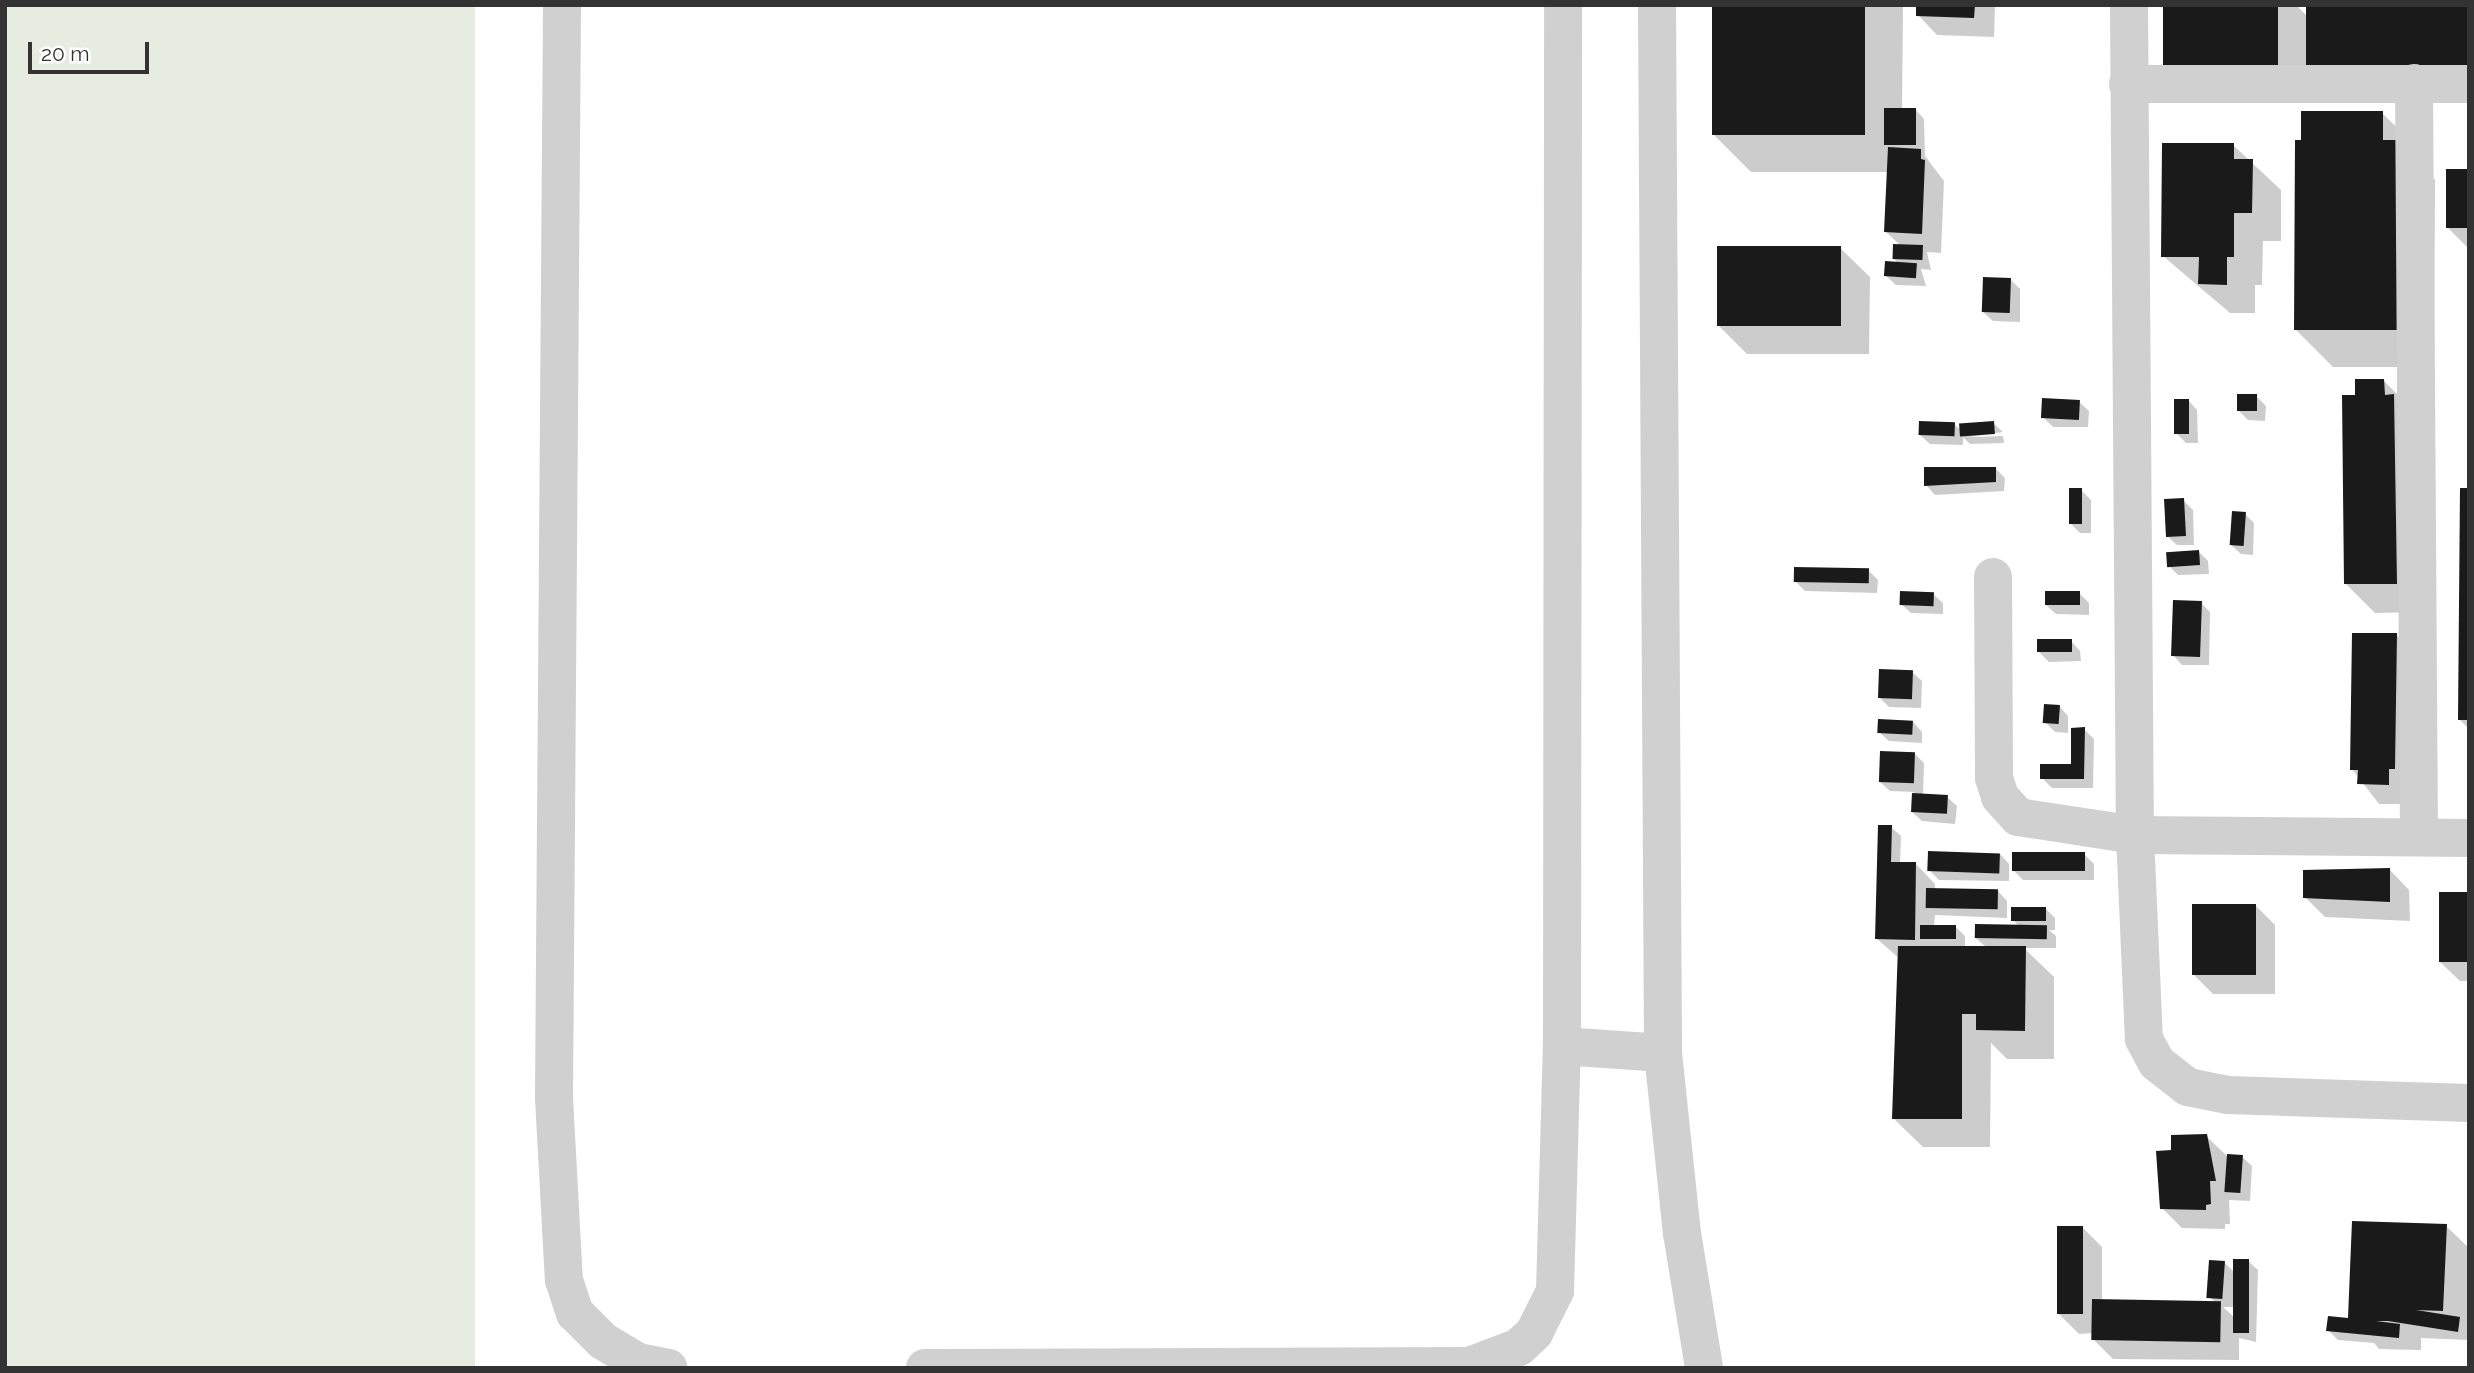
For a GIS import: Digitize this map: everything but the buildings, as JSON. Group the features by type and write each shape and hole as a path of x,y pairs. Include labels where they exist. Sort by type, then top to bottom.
{"lane":[{"path":"562,5 554,1098 564,1280 575,1313 603,1340 638,1362 668,1368"},
{"path":"925,1368 1469,1366 1526,1340 1555,1291 1562,1046 1563,5"},
{"path":"1657,5 1664,1053 1682,1233 1704,1368"},
{"path":"2129,5 2135,835 2144,1039 2157,1063 2188,1087 2228,1095 2469,1103"},
{"path":"2414,83 2420,837"},
{"path":"2128,84 2469,84"},
{"path":"1993,577 1994,778 2000,797 2018,817 2135,835 2469,838"},
{"path":"1562,1046 1664,1053"}],"shaded area":[{"path":"5,5 475,5 475,1368 5,1368"}]}
